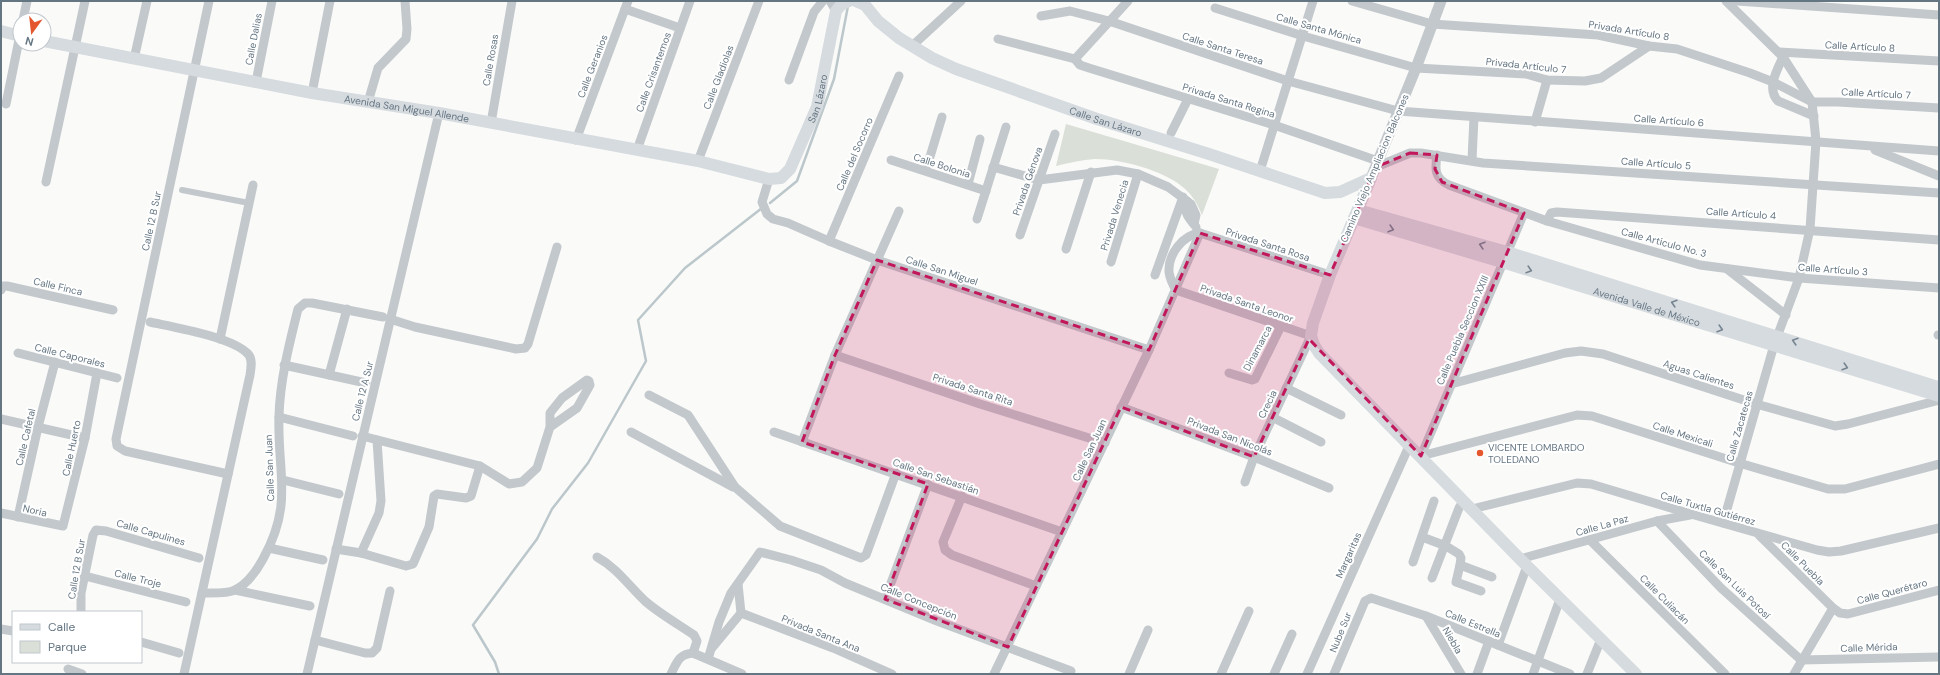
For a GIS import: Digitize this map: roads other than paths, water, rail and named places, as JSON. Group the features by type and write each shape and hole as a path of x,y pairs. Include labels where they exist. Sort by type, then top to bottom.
{"main road":[{"name":"Calle San Lázaro","path":"857,1 865,5 878,21 912,46 932,58 963,71 1097,119 1260,171 1311,189 1333,194 1354,187 1375,169"},
{"name":"San Lázaro","path":"769,179 781,178 790,169 817,107 840,4"},
{"path":"1,31 12,34"},
{"name":"Avenida San Miguel Allende","path":"52,43 312,93 438,113 576,140 698,161 769,179"},
{"name":"Camino Viejo Ampliacion Balcones","path":"1311,336 1313,323 1330,275 1375,169"},
{"name":"Avenida Valle de México","path":"1356,214 1505,257 1776,340 1939,387"},
{"path":"1311,336 1319,353 1409,446 1421,456 1468,504 1523,563 1636,674"},
{"name":"Avenida Valle de México","path":"1776,340 1939,396"}],"street":[{"path":"25,12 27,1"},
{"path":"46,182 85,1"},
{"path":"134,59 147,1"},
{"name":"Calle 12 B Sur","path":"209,1 116,439 118,446 125,451 228,474"},
{"name":"Calle Dalias","path":"256,82 272,1"},
{"path":"312,93 330,1"},
{"path":"368,102 378,68 406,39 407,29 405,1"},
{"name":"Calle Rosas","path":"491,123 512,1"},
{"name":"Calle Crisantemos","path":"637,150 690,1"},
{"name":"Calle Gladiolas","path":"698,161 759,1"},
{"path":"789,80 814,12 823,1"},
{"path":"912,46 961,1"},
{"path":"1075,59 1128,1"},
{"path":"1260,171 1313,1"},
{"name":"Privada Artículo 8","path":"1352,1 1432,24 1598,35 1649,46 1691,52 1773,82 1812,102"},
{"name":"Camino Viejo Ampliacion Balcones","path":"1375,169 1416,68 1441,1"},
{"path":"1726,1 1781,54 1812,102"},
{"path":"1738,1 1939,15"},
{"path":"627,5 680,28"},
{"name":"Calle Geranios","path":"576,140 627,5"},
{"name":"Calle Santa Mónica","path":"1215,8 1303,36 1416,68"},
{"name":"Calle Santa Teresa","path":"1041,16 1070,11 1109,21 1288,81 1398,111"},
{"name":"Privada Santa Regina","path":"998,39 1075,59 1080,65 1274,125 1375,169"},
{"name":"Privada Artículo 7","path":"1416,68 1526,74 1547,80 1585,80 1601,78 1649,46"},
{"path":"6,104 17,52"},
{"path":"1781,54 1773,82 1772,93 1778,101 1814,116"},
{"name":"Calle Artículo 8","path":"1781,54 1939,62"},
{"name":"Calle del Socorro","path":"828,241 899,76"},
{"path":"1535,122 1547,80"},
{"path":"1171,133 1188,99"},
{"name":"Calle Artículo 7","path":"1812,102 1838,102 1939,108"},
{"name":"Calle Zacatecas","path":"1723,523 1756,404 1776,340 1799,278 1810,229 1816,141 1812,102"},
{"name":"Calle Artículo 6","path":"1398,111 1816,141 1868,147 1939,151"},
{"name":"Calle 12 A Sur","path":"307,674 336,549 358,436 438,113"},
{"path":"926,170 942,117"},
{"path":"1472,160 1474,117"},
{"path":"977,219 1006,127"},
{"name":"Privada Génova","path":"1020,235 1055,134"},
{"path":"968,184 980,139"},
{"path":"1868,147 1939,176"},
{"name":"Calle Artículo 5","path":"1375,169 1410,153 1437,155 1483,163 1939,193"},
{"path":"1437,155 1435,168 1439,179 1442,182 1524,213"},
{"name":"Calle Bolonia","path":"891,160 926,170 986,191"},
{"path":"993,167 1039,180 1091,172 1117,170 1138,174 1168,187 1185,199"},
{"path":"1066,249 1091,172"},
{"name":"Privada Venecia","path":"1111,262 1138,174"},
{"name":"Calle San Miguel","path":"769,179 762,202 767,214 773,219 788,223 828,241 877,260 1149,350"},
{"path":"220,339 253,185"},
{"path":"182,190 249,203"},
{"path":"1176,290 1169,274 1171,259 1182,241 1187,237 1200,233 1188,218 1185,208 1185,199"},
{"path":"1155,275 1185,199"},
{"path":"802,442 835,355 899,211"},
{"name":"Calle Artículo 4","path":"1548,221 1551,213 1557,212 1810,229 1939,240"},
{"name":"Calle Articulo No. 3","path":"1524,213 1700,265 1726,269 1786,316"},
{"name":"Calle Puebla Seccion XXIII","path":"1421,456 1524,213"},
{"name":"Privada Santa Rosa","path":"1200,233 1330,275"},
{"name":"Calle San Juan","path":"994,674 1149,350 1200,233"},
{"path":"329,375 347,309 387,318 415,327 501,346 516,349 525,348 528,344 557,246"},
{"name":"Calle Artículo 3","path":"1726,269 1799,278 1939,288"},
{"name":"Calle Finca","path":"1,290 3,286 7,286 113,310"},
{"name":"Privada Santa Leonor","path":"1176,290 1311,336"},
{"name":"Calle San Juan","path":"235,590 249,579 260,565 269,548 280,517 283,480 279,417 284,366 298,309 305,303 347,309"},
{"path":"150,322 220,339 237,346 248,354 251,362 250,375 184,674"},
{"name":"Dinamarca","path":"1229,373 1252,380 1255,379 1281,326"},
{"name":"Crecia","path":"1245,482 1254,457 1272,417 1311,336"},
{"name":"Aguas Calientes","path":"1452,384 1565,353 1581,351 1603,354 1756,404 1835,426 1848,424 1939,400"},
{"name":"Calle Caporales","path":"18,353 117,378"},
{"name":"Privada Santa Rita","path":"835,355 980,404 1105,443"},
{"name":"Calle Cafetal","path":"18,517 38,427 55,362"},
{"path":"284,366 366,383"},
{"name":"Calle Huerto","path":"63,526 84,438 97,373"},
{"path":"279,417 480,466 509,484 522,482 537,468 550,428 550,413 562,398 587,380 589,381 590,385 577,408 550,428"},
{"path":"1286,388 1341,415"},
{"path":"648,395 688,415 735,487"},
{"name":"Privada San Nicolás","path":"1121,407 1254,457 1329,488"},
{"name":"Calle Mexicali","path":"1421,456 1578,415 1592,416 1739,464 1836,490 1939,464"},
{"path":"1272,417 1321,442"},
{"path":"1,418 84,438"},
{"path":"631,432 735,487 780,526 861,558 866,555 896,474"},
{"name":"Calle San Sebastián","path":"774,432 839,453 1062,532"},
{"path":"361,553 379,513 381,501 377,440"},
{"name":"Margaritas","path":"1307,674 1409,446"},
{"path":"336,549 361,553 406,566 413,564 430,527 434,496 437,494 466,498 471,496 480,466"},
{"path":"283,480 339,494"},
{"name":"Calle Tuxtla Gutiérrez","path":"1468,504 1577,483 1591,484 1758,534 1829,552 1841,551 1939,528"},
{"path":"885,599 928,484"},
{"path":"962,496 943,542 944,550 952,555 1036,586"},
{"path":"1413,562 1434,501"},
{"path":"1432,578 1446,546 1459,508 1468,504"},
{"name":"Noria","path":"1,513 63,526"},
{"name":"Calle La Paz","path":"1523,563 1590,540 1657,521 1691,514"},
{"name":"Calle San Luis Potosí","path":"1657,521 1721,588 1801,660"},
{"name":"Calle 12 B Sur","path":"81,611 81,593 93,535 96,530"},
{"name":"Calle Capulines","path":"96,530 106,531 199,558"},
{"name":"Calle Puebla","path":"1758,534 1833,608"},
{"path":"1422,537 1446,546 1459,554 1461,558 1456,582 1481,591"},
{"name":"Calle Culiacán","path":"1590,540 1725,674"},
{"path":"269,548 323,560"},
{"name":"Calle Concepción","path":"738,584 760,552 791,560 821,570 845,583 937,621 1071,671"},
{"path":"597,558 609,564 618,571 648,603 694,635 697,641 694,653"},
{"path":"1477,674 1493,643 1523,563"},
{"path":"1460,565 1492,577"},
{"name":"Calle Troje","path":"85,576 186,602"},
{"path":"710,649 742,613 738,584"},
{"path":"708,659 719,622 730,593 738,584"},
{"path":"202,593 235,590 310,606"},
{"name":"Calle Querétaro","path":"1833,608 1840,613 1848,614 1939,590"},
{"path":"315,640 365,654 372,653 377,648 390,592"},
{"name":"Calle Estrella","path":"1367,598 1426,616 1570,674"},
{"name":"Nube Sur","path":"1334,674 1367,598"},
{"path":"1533,674 1560,599"},
{"path":"1794,674 1833,608"},
{"path":"1221,674 1249,611"},
{"path":"719,622 742,613"},
{"name":"Privada Santa Ana","path":"742,613 833,648 892,674"},
{"name":"Niebla","path":"1426,616 1461,674"},
{"path":"1,628 12,631"},
{"path":"1129,674 1148,630"},
{"path":"1274,674 1292,634"},
{"path":"1587,674 1601,639"},
{"path":"142,642 179,653"},
{"path":"671,674 678,658 694,653 708,659 726,671 742,674"},
{"name":"Calle Mérida","path":"1801,660 1936,656"},
{"path":"68,668 82,674"}],"waterway":[{"path":"770,203 797,181 834,79 848,6"},
{"path":"499,674 495,662 473,625 537,539 552,509 588,463 646,361 638,320 685,268 762,208"}],"place":[{"name":"VICENTE LOMBARDO TOLEDANO","path":"1480,453"}]}
